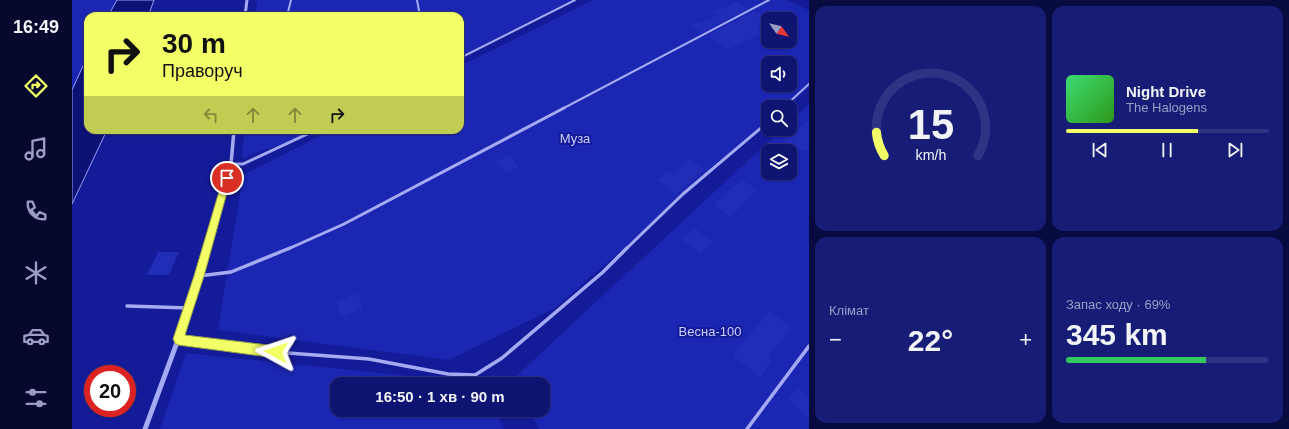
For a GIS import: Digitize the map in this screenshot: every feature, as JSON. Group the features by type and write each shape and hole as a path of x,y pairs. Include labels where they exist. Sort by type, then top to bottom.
{"street":[{"path":"246,12 247,0"},
{"path":"145,429 189,308 199,276 231,164 234,134"}],"lane":[{"path":"288,12 291,0"},
{"path":"417,0 419,12"},
{"path":"464,56 575,0"},
{"path":"199,276 231,272 344,224 769,0"},
{"path":"792,100 809,84"},
{"path":"178,339 261,351 369,359 448,374 475,375 502,358 602,272 683,194 761,128"},
{"path":"231,164 243,164 307,134"},
{"path":"127,306 189,308"},
{"path":"747,429 809,346"}],"green space":[{"path":"72,0 117,0 110,12 84,12 84,64 72,90"},
{"path":"257,0 574,0 464,55 464,12 256,12"},
{"name":"Муза","path":"593,0 786,0 809,10 809,87 794,100 761,100 761,129 555,308 449,360 218,330 243,175 324,134 464,134 464,64"},
{"name":"Весна-100","path":"809,104 809,429 539,429 533,417 550,417 550,377 515,377 761,149 761,180 797,180 797,144 766,144 774,136 797,136 797,115"},
{"path":"244,134 306,134 291,141 242,158"},
{"path":"186,353 413,377 330,377 330,417 498,417 504,429 160,429"}],"shaded area":[{"path":"117,0 154,0 150,11 147,12 110,12"},
{"path":"84,64 84,134 105,134 72,204 72,90"}],"building":[{"path":"736,2 749,8 702,33 690,26 719,15 714,12"},
{"path":"754,11 761,14 761,33 729,49 707,36"},
{"path":"809,119 809,151 797,151 797,144 782,144 790,136 797,136 797,130"},
{"path":"510,155 519,167 506,173 496,161"},
{"path":"688,159 705,169 676,195 657,181 669,171 673,174"},
{"path":"743,180 757,190 731,217 714,205 729,190"},
{"path":"695,228 713,242 700,253 682,239"},
{"path":"158,252 179,252 169,275 147,275"},
{"path":"357,293 363,308 342,317 336,302"},
{"path":"769,311 791,328 768,357 772,360 760,378 733,355"},
{"path":"798,387 809,397 809,419 788,399"}],"route":[{"path":"227,178 199,276 178,339 276,352"}]}
